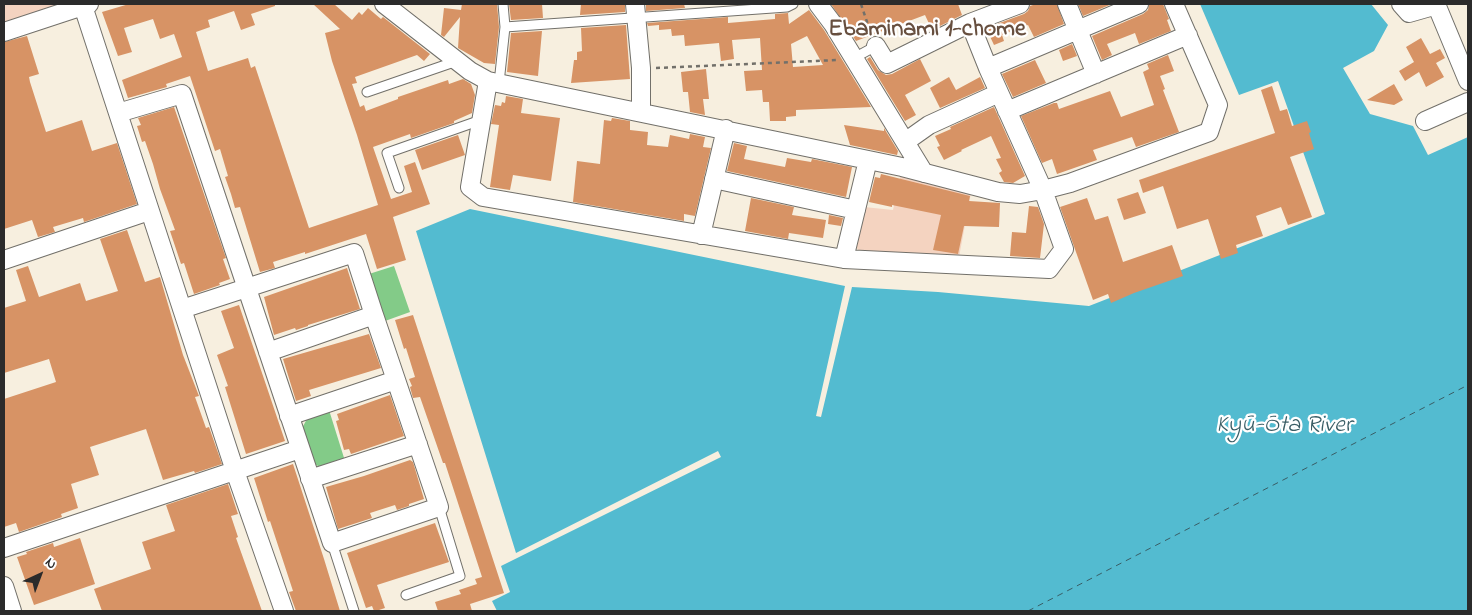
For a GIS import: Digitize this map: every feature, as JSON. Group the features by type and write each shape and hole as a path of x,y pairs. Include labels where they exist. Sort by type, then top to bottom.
{"street":[{"path":"384,4 470,71 494,82 726,129 924,172 998,192 1020,194 1070,183 1209,132 1218,105 1174,4"},
{"path":"818,4 834,24 924,172"},
{"path":"876,46 887,64 970,23 1020,4"},
{"path":"1067,4 1096,74"},
{"path":"988,68 1139,4"},
{"path":"4,32 86,5 149,211 235,471 284,611"},
{"path":"1405,8 1436,5 1468,81"},
{"path":"635,10 641,68 641,112"},
{"path":"494,82 481,120 470,187 483,197 844,258 1050,269 1064,249 1043,190 988,68 970,23"},
{"path":"1007,111 1188,35"},
{"path":"905,142 929,125 999,93"},
{"path":"118,113 182,94 246,288 332,543 439,507 354,253 246,288 182,309"},
{"path":"1425,121 1468,102"},
{"path":"701,235 726,129"},
{"path":"844,258 868,160"},
{"path":"714,179 856,210"},
{"path":"4,260 149,211"},
{"path":"268,352 374,315"},
{"path":"289,416 396,380"},
{"path":"310,479 418,444"},
{"path":"4,548 300,449"},
{"path":"4,586 12,611"}],"lane":[{"path":"494,82 505,27 504,4"},
{"path":"505,27 635,10 787,7 793,4"},
{"path":"854,58 876,46"},
{"path":"367,92 457,61"},
{"path":"399,188 387,153 481,120"},
{"path":"406,596 460,576 439,507"},
{"path":"332,543 354,611"}],"path":[{"path":"861,4 876,46"},
{"path":"641,68 854,58"}],"shaded area":[{"path":"4,4 65,4 4,24"},
{"path":"901,174 971,193 959,257 862,254 854,245 864,207 893,210"}],"green space":[{"path":"394,266 410,312 385,321 369,274"},
{"path":"329,410 345,461 322,468 312,463 301,430 308,417"}],"water":[{"name":"Kyū-Ōta River","path":"1200,4 1371,4 1388,25 1374,51 1343,68 1370,114 1413,126 1428,155 1468,137 1468,611 497,611 492,601 510,592 501,566 721,457 718,451 516,553 416,231 470,209 845,286 816,416 821,417 852,287 938,292 1089,306 1325,214 1278,81 1239,95"}],"building":[{"path":"129,4 275,4 275,6 251,14 255,25 241,30 234,11 208,20 210,27 196,32 208,71 248,58 251,68 255,66 309,228 378,205 332,61 325,33 340,29 313,4 334,4 352,20 359,12 362,15 368,8 381,19 383,17 430,54 424,61 417,55 355,77 357,83 352,84 360,107 364,105 366,111 398,99 398,97 448,80 449,84 463,79 471,84 475,95 472,113 454,121 454,123 411,138 410,134 373,147 391,199 412,192 404,166 415,162 430,204 393,217 406,260 377,269 366,234 305,254 305,252 273,262 275,268 260,272 240,207 235,208 225,177 228,176 220,149 215,151 190,76 166,84 167,87 128,98 122,80 182,57 174,34 160,39 153,19 124,28 132,52 118,56 102,12"},
{"path":"462,4 497,4 499,27 495,64 484,63 458,48 460,17 444,37 441,35 444,8 461,10"},
{"path":"509,4 542,4 543,18 511,20"},
{"path":"581,4 625,4 625,12 580,15"},
{"path":"646,4 684,4 685,8 646,11"},
{"path":"831,4 958,4 962,15 932,30 925,15 856,41"},
{"path":"1036,4 1057,4 1064,24 1034,37 1028,25 1002,35 1004,41 994,45 986,28 1024,14 1030,6"},
{"path":"1078,4 1112,4 1083,16"},
{"path":"1149,4 1163,4 1171,31 1139,44 1135,33 1107,44 1112,55 1102,60 1092,36 1143,14 1148,10"},
{"path":"809,10 824,30 871,107 796,110 796,116 786,117 786,121 770,121 769,102 763,102 762,90 746,91 744,71 762,70 760,38 732,40 734,59 721,61 719,43 685,46 684,35 672,36 671,29 659,30 659,25 648,26 647,23 728,17 728,23 775,19 775,14 788,13 789,24","holes":["807,36 823,65 793,67 791,44"]},
{"path":"626,25 630,79 571,83 574,60 577,60 577,52 582,51 581,28"},
{"path":"542,31 538,76 507,72 511,33"},
{"path":"27,36 39,74 29,77 46,132 82,120 92,151 117,143 137,204 84,222 83,218 53,227 55,232 38,237 32,220 4,229 4,42"},
{"path":"1421,38 1430,54 1440,49 1445,58 1436,63 1444,77 1426,87 1419,72 1405,81 1399,71 1414,62 1406,47"},
{"path":"1072,44 1077,56 1063,61 1059,50"},
{"path":"1168,55 1174,71 1160,76 1165,89 1163,90 1179,132 1136,147 1132,137 1093,150 1097,160 1057,174 1052,159 1042,163 1021,116 1054,103 1057,103 1059,109 1110,91 1121,117 1154,105 1143,72 1149,69 1147,64"},
{"path":"870,57 878,70 886,75 892,74 920,59 931,81 905,95 916,115 905,121 867,59"},
{"path":"1035,60 1046,83 1013,97 1002,74"},
{"path":"706,69 709,99 703,99 705,115 690,112 688,92 683,92 681,72"},
{"path":"949,77 956,90 980,77 985,88 940,108 930,88"},
{"path":"1394,84 1403,100 1394,105 1367,100"},
{"path":"1272,86 1280,111 1287,109 1292,126 1307,121 1311,132 1309,133 1314,149 1290,157 1312,217 1288,225 1281,207 1256,216 1263,236 1236,245 1238,253 1221,259 1208,219 1177,229 1163,186 1143,193 1139,180 1275,133 1261,90"},
{"path":"506,96 523,99 521,113 560,118 551,181 513,175 510,190 490,187 499,125 491,124 495,105 501,106 502,102 505,103"},
{"path":"174,107 226,258 223,259 230,279 219,283 220,285 194,294 184,263 181,264 170,231 175,230 153,164 145,141 142,142 137,126 141,125 138,118"},
{"path":"994,107 1025,176 1013,183 1004,182 999,173 1002,171 996,159 1001,158 991,136 944,160 937,147 940,146 935,136"},
{"path":"612,118 630,121 630,130 648,132 647,145 668,147 670,135 689,139 690,134 705,137 703,147 711,148 695,216 684,214 684,221 573,202 577,161 600,164 604,120 611,121"},
{"path":"844,125 884,131 884,128 898,151 897,155 850,145"},
{"path":"458,135 465,155 422,170 415,150"},
{"path":"734,143 747,146 744,159 785,167 787,158 811,162 812,159 852,167 846,197 727,171"},
{"path":"881,174 970,196 969,201 1000,203 999,227 964,226 958,254 933,250 941,215 869,202 875,177 880,178"},
{"path":"1138,192 1146,213 1124,220 1117,199"},
{"path":"751,198 794,207 792,215 826,220 823,238 789,233 788,239 745,231"},
{"path":"1087,198 1095,220 1108,216 1123,262 1172,245 1183,276 1111,303 1108,294 1093,300 1060,207"},
{"path":"1029,206 1038,207 1044,224 1040,258 1010,256 1012,232 1026,233"},
{"path":"829,215 843,218 841,226 828,224"},
{"path":"127,230 145,282 160,277 183,355 199,396 195,397 206,428 209,427 222,464 195,473 194,471 163,480 146,429 90,447 99,475 71,484 78,508 61,514 62,517 19,532 16,523 4,527 4,399 56,382 49,359 4,373 4,308 26,301 16,270 28,266 39,297 80,283 86,301 118,291 100,239"},
{"path":"347,268 360,309 296,330 295,328 274,335 264,297"},
{"path":"239,305 285,441 246,454 225,387 228,386 217,355 234,348 221,311"},
{"path":"413,315 504,593 470,604 472,611 438,611 435,602 461,594 459,590 477,584 475,579 482,577 445,463 443,463 420,397 413,398 410,387 412,386 409,379 415,377 395,320"},
{"path":"369,334 381,368 309,390 311,396 296,401 283,359"},
{"path":"390,395 404,436 351,454 349,449 344,450 336,421 339,420 337,414"},
{"path":"410,460 413,462 424,499 397,510 395,505 370,513 372,518 338,529 326,487"},
{"path":"293,464 340,611 296,611 289,592 293,591 254,478"},
{"path":"228,484 238,514 231,516 238,537 236,538 262,611 102,611 94,589 151,569 142,542 175,531 166,505"},
{"path":"435,523 449,562 377,585 385,608 374,611 372,606 366,608 347,553"},
{"path":"80,538 95,584 34,605 17,557 53,543 54,547"}],"ferry route":[{"path":"1028,611 1468,385"}],"district":[{"name":"Ebaminami 1-chome","path":"927,31"}]}
